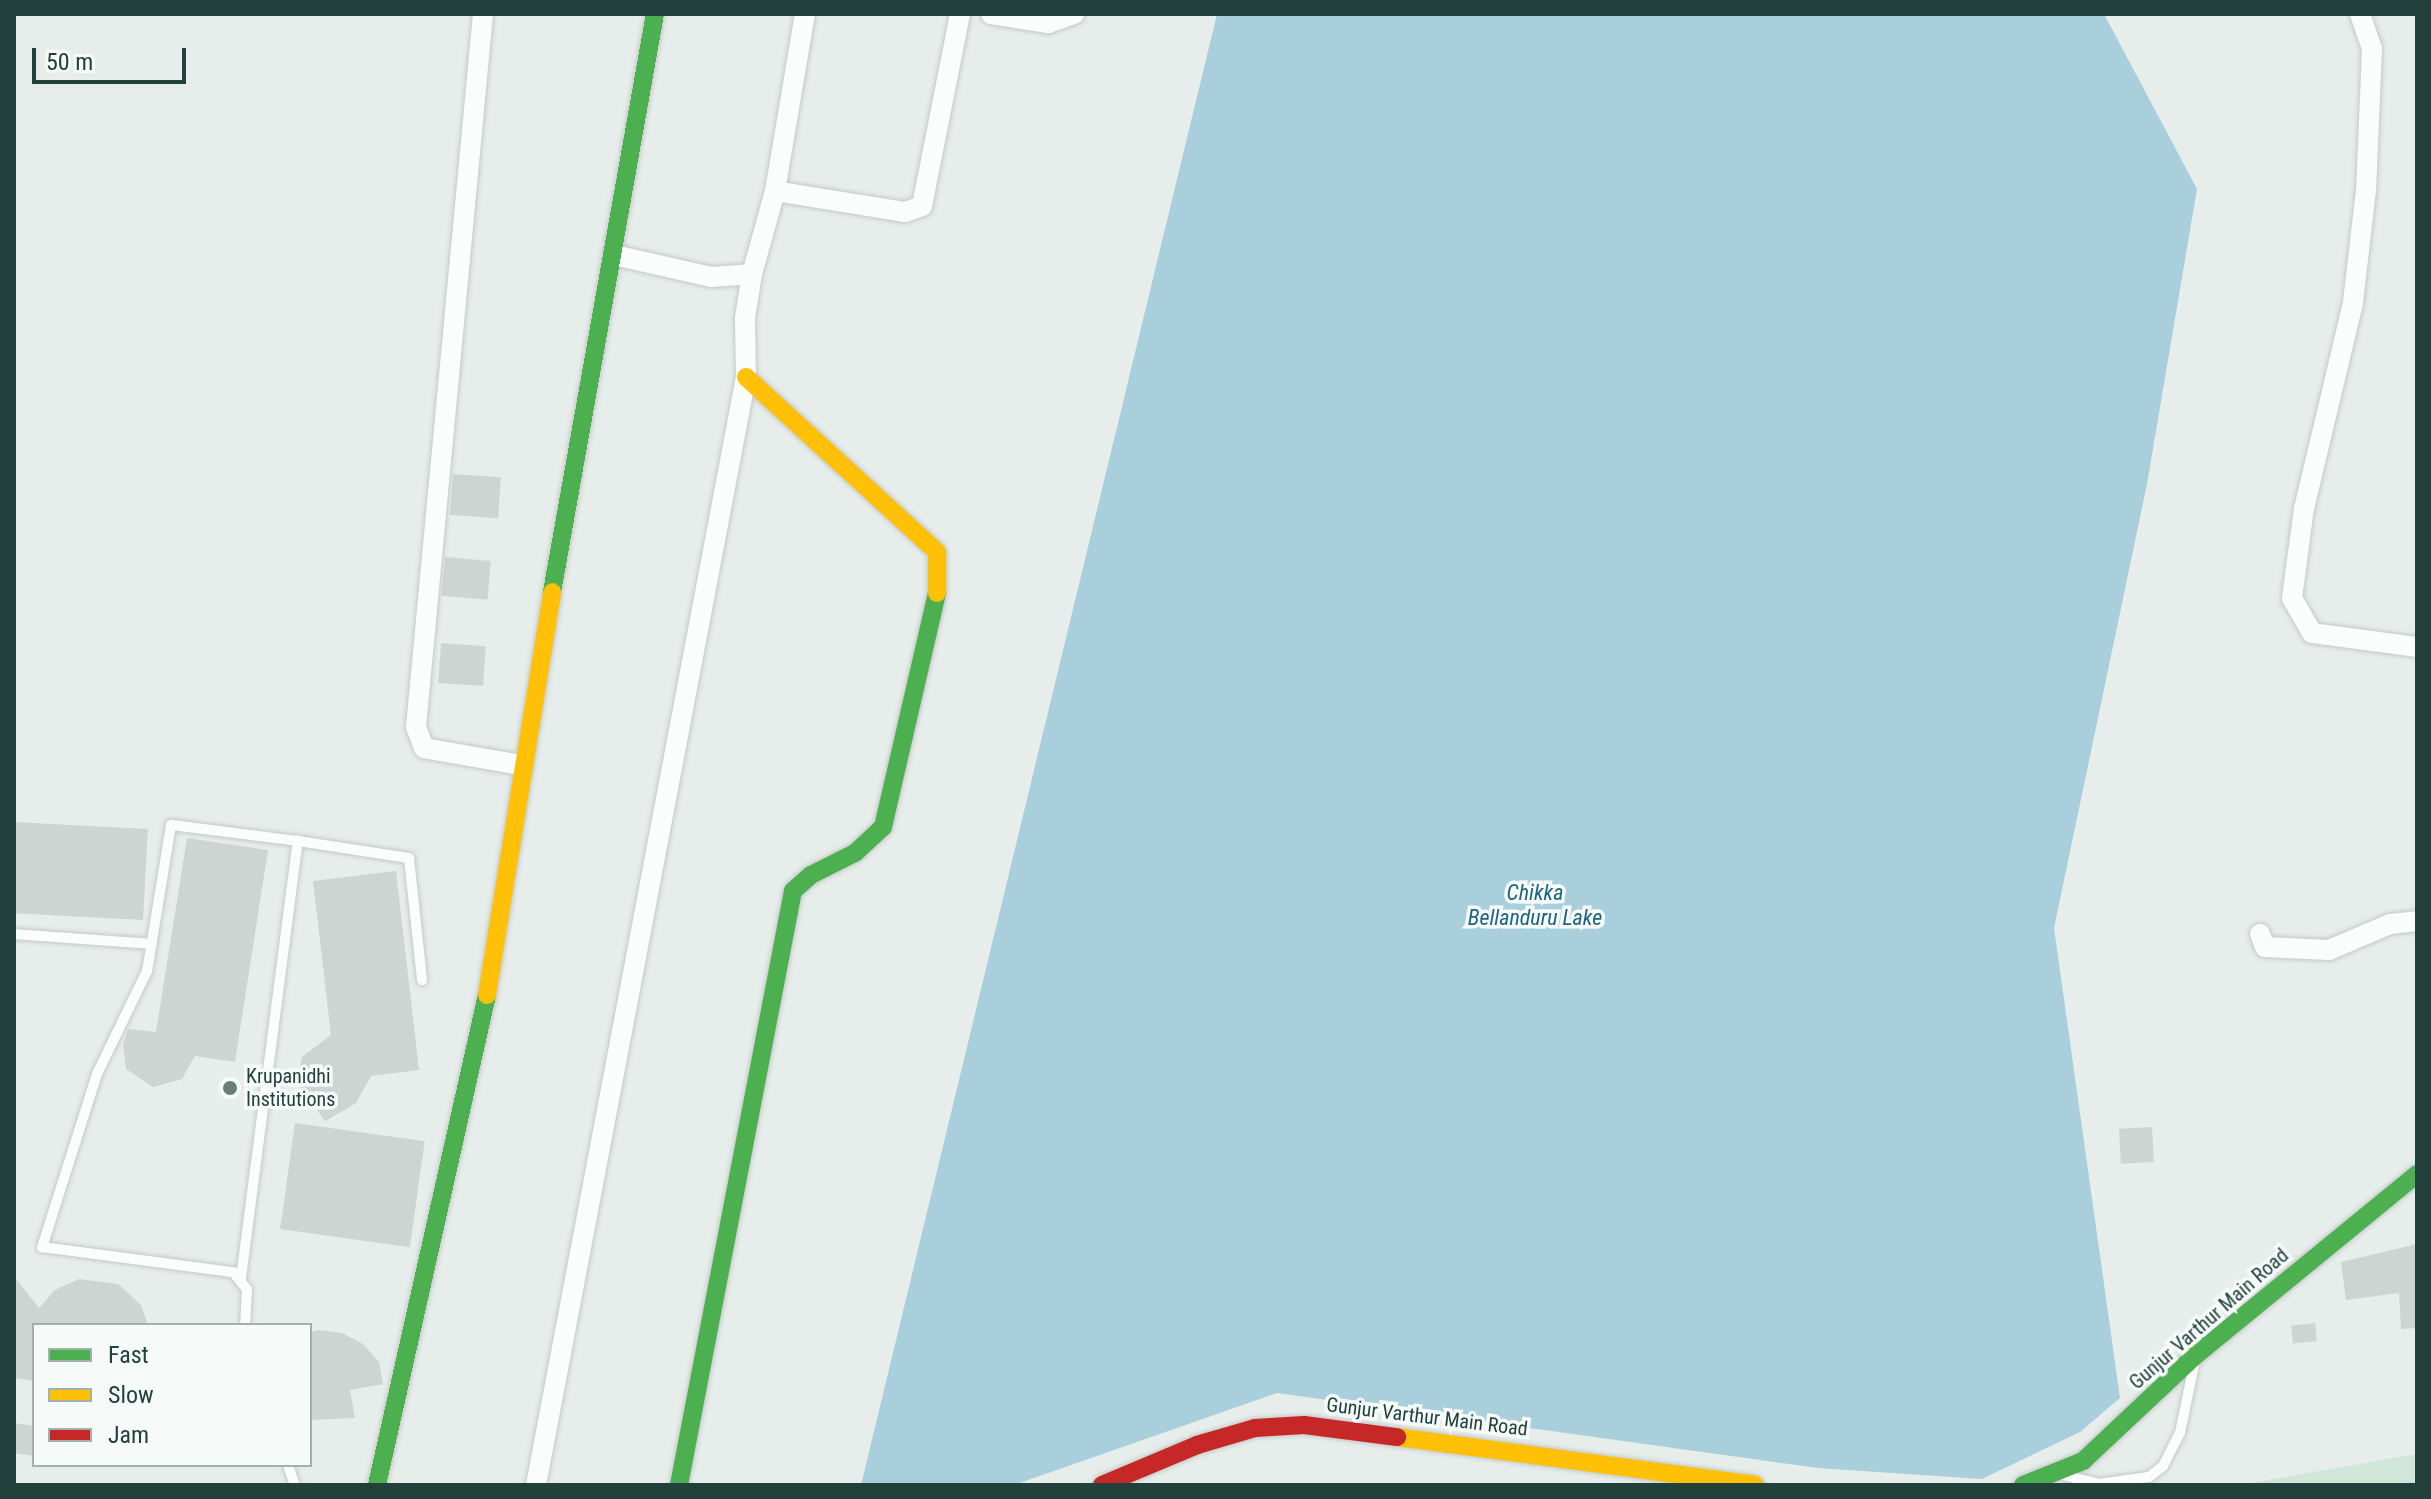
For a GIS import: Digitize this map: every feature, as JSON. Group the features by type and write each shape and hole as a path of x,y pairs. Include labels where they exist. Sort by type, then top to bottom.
{"street":[{"path":"483,14 416,727 424,748 521,765"},
{"path":"377,1485 486,999 521,765 655,14"},
{"path":"536,1485 746,377 745,318 752,274 775,191 805,14"},
{"path":"775,191 905,212 922,206 960,14"},
{"path":"991,14 1048,23 1074,14"},
{"path":"2360,14 2372,49 2366,190 2353,303 2304,508 2292,598 2312,633 2417,647"},
{"path":"614,255 712,277 752,274"},
{"path":"679,1485 793,891 811,875 855,853 883,827 939,586 937,552 746,377"},
{"path":"2260,934 2265,947 2329,950 2390,924 2417,921"},
{"name":"Gunjur Varthur Main Road","path":"2023,1485 2083,1461 2196,1355 2417,1174"},
{"name":"Gunjur Varthur Main Road","path":"1102,1485 1211,1441 1255,1428 1304,1425 1755,1485"}],"lane":[{"path":"245,1323 247,1289 233,1272 42,1247 97,1074 147,971 171,825 409,858 422,980"},
{"path":"241,1278 298,841"},
{"path":"14,934 152,944"},
{"path":"2056,1474 2098,1484 2149,1477 2163,1466 2180,1433 2196,1355"}],"green space":[{"path":"2417,1454 2417,1485 2239,1485"}],"water":[{"name":"Chikka Bellanduru Lake","path":"1217,14 2104,14 2197,189 2147,484 2054,928 2120,1398 2080,1432 1982,1479 1818,1468 1277,1393 1014,1485 861,1485"}],"building":[{"path":"453,474 501,477 498,518 450,515"},
{"path":"445,557 491,561 487,600 442,596"},
{"path":"441,643 486,646 483,686 438,683"},
{"path":"14,822 148,829 143,920 14,913"},
{"path":"187,838 268,850 235,1062 195,1056 182,1079 153,1087 126,1069 123,1044 128,1029 156,1032"},
{"path":"396,871 419,1070 371,1076 356,1103 325,1121 297,1082 302,1057 331,1035 313,881"},
{"path":"295,1123 425,1141 410,1247 280,1229"},
{"path":"2152,1127 2154,1162 2121,1164 2119,1129"},
{"path":"2417,1244 2417,1328 2401,1329 2399,1293 2346,1300 2341,1262"},
{"path":"14,1276 39,1308 55,1290 79,1279 118,1284 141,1305 147,1323 32,1323 32,1381 14,1378"},
{"path":"2315,1323 2317,1341 2293,1343 2291,1326"},
{"path":"312,1332 342,1333 363,1344 379,1362 383,1384 350,1390 355,1418 312,1420"},
{"path":"14,1423 32,1426 32,1456 14,1453"}],"traffic: fast":[{"path":"552,592 655,14"},
{"path":"679,1485 793,891 811,875 855,853 883,827 937,593"},
{"path":"377,1485 487,995"},
{"path":"2023,1485 2083,1461 2196,1355 2417,1174"}],"traffic: slow":[{"path":"746,377 937,552 937,593"},
{"path":"487,995 552,592"},
{"path":"1397,1437 1755,1485"}],"traffic: jam":[{"path":"1102,1485 1197,1445 1255,1428 1304,1425 1397,1437"}],"place":[{"name":"Krupanidhi Institutions","path":"230,1088"}]}
